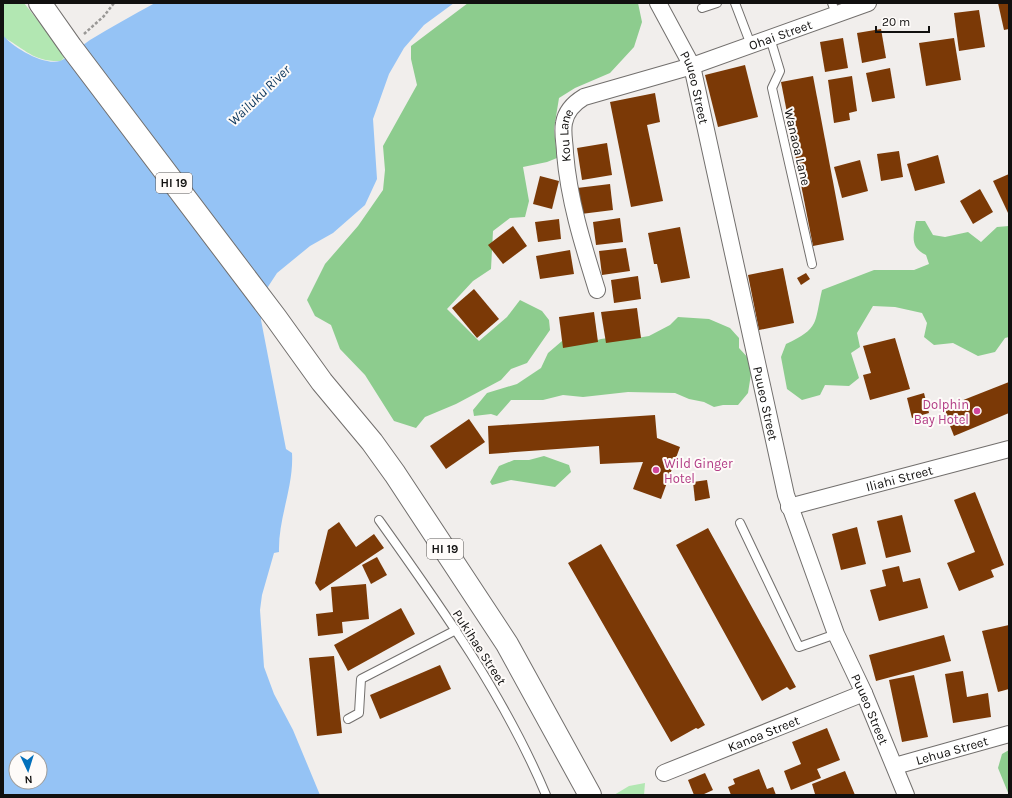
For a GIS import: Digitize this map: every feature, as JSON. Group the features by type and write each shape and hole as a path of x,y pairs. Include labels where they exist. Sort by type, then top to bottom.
{"main road":[{"name":"HI 19","path":"40,3 71,47 276,318 322,382 372,442 433,530 507,644 590,795"}],"street":[{"name":"Puueo Street","path":"658,3 692,66 789,507 836,634 864,693 906,795"},
{"name":"Ohai Street","path":"692,66 770,38 834,9 868,3"},
{"name":"Kou Lane","path":"597,290 574,212 567,173 564,122 568,112 575,103 584,97 692,66"},
{"name":"Iliahi Street","path":"789,507 1009,449"},
{"name":"Kanoa Street","path":"664,773 864,693"},
{"name":"Lehua Street","path":"895,766 1009,734"}],"lane":[{"path":"702,8 717,3"},
{"path":"735,3 751,44"},
{"name":"Wanaoa Lane","path":"770,38 780,71 772,88 812,264"},
{"name":"Pukihae Street","path":"379,520 456,630 504,707 530,757 546,795"},
{"path":"740,523 799,647 836,634"},
{"path":"348,719 359,713 361,679 456,630"}],"path":[{"path":"71,47 104,16 114,3"}],"green space":[{"path":"3,3 24,3 66,56 61,61 44,60 5,38 3,35"},
{"path":"468,3 638,3 642,22 634,47 610,73 575,88 559,98 554,129 557,158 547,162 523,167 529,201 525,217 510,218 493,231 491,269 473,281 447,309 479,341 507,317 520,300 542,311 549,320 550,330 527,363 511,369 501,380 456,404 425,417 416,428 394,421 365,375 340,349 331,325 315,316 307,300 325,264 358,226 383,190 385,170 383,146 417,85 411,59 411,46"},
{"path":"916,221 925,221 933,235 945,237 968,232 981,242 997,227 1009,226 1009,337 1005,338 995,352 978,356 953,343 934,345 924,337 927,323 922,313 895,307 873,306 857,333 860,347 851,353 859,378 849,386 825,385 820,395 802,400 787,389 781,357 786,344 805,334 814,324 822,290 874,270 914,270 929,264 926,255 917,249 915,245 914,237"},
{"path":"678,317 709,319 730,328 739,338 739,348 750,360 751,374 748,393 738,405 723,405 714,407 704,402 689,399 675,393 628,392 583,397 563,395 543,400 511,400 497,416 491,414 474,416 473,410 487,393 517,384 541,368 548,353 562,341 585,344 601,339 616,337 631,339 649,336 670,325"},
{"path":"544,456 569,465 571,472 555,487 511,480 492,485 490,482 499,466 514,460 529,460"},
{"path":"1009,750 1009,795 998,768 1002,754"},
{"path":"645,783 644,795 614,795 629,786"}],"water":[{"name":"Wailuku River","path":"155,3 454,3 424,25 404,48 389,74 373,119 377,179 365,205 333,233 310,246 277,273 262,296 261,320 286,449 292,453 291,478 279,539 279,552 274,553 262,595 260,610 264,667 274,694 293,730 320,795 3,795 3,35 13,45 21,50 37,58 53,62 63,60 90,40"}],"building":[{"path":"998,3 1009,3 1009,29 1004,30"},
{"path":"979,10 985,47 959,51 954,13"},
{"path":"881,29 886,58 862,63 857,33"},
{"path":"843,38 848,68 825,72 820,42"},
{"path":"954,38 961,80 926,86 919,43"},
{"path":"745,65 758,117 718,127 705,75"},
{"path":"890,68 895,98 872,102 866,73"},
{"path":"813,76 844,240 813,246 781,82"},
{"path":"852,76 857,111 849,113 850,120 834,123 828,80"},
{"path":"655,93 660,122 647,125 663,201 631,207 610,102"},
{"path":"607,143 612,175 582,180 577,148"},
{"path":"899,151 903,177 881,181 877,154"},
{"path":"938,155 945,183 915,191 907,164"},
{"path":"860,160 868,191 842,198 834,167"},
{"path":"1009,174 1009,215 993,181"},
{"path":"540,176 559,181 552,209 533,204"},
{"path":"610,184 613,210 581,214 577,188"},
{"path":"980,189 993,212 973,224 960,201"},
{"path":"620,218 623,242 596,245 593,222"},
{"path":"559,219 561,239 538,242 535,222"},
{"path":"513,226 527,246 503,264 488,245"},
{"path":"680,227 690,278 661,283 657,264 654,264 648,233"},
{"path":"626,248 630,271 602,275 599,251"},
{"path":"570,250 574,274 540,279 536,256"},
{"path":"783,268 794,323 759,330 748,275"},
{"path":"806,273 810,279 801,285 797,278"},
{"path":"638,276 641,299 614,303 611,280"},
{"path":"474,289 499,319 477,338 452,308"},
{"path":"637,308 641,338 606,343 601,312"},
{"path":"594,312 598,342 563,348 559,317"},
{"path":"895,338 910,389 870,400 863,375 871,373 863,346"},
{"name":"Dolphin Bay Hotel","path":"1009,382 1009,413 954,436 943,408"},
{"path":"924,393 929,413 912,418 907,398"},
{"path":"655,415 657,438 680,447 661,499 633,489 643,462 600,464 599,446 489,454 488,426"},
{"path":"469,419 485,442 446,469 430,446"},
{"path":"707,480 710,498 695,501 693,482"},
{"path":"975,492 1004,565 991,570 994,577 959,591 947,563 975,552 954,500"},
{"path":"902,515 911,552 886,558 877,521"},
{"path":"339,522 356,547 374,534 384,548 320,591 315,583 328,530"},
{"path":"857,527 866,564 841,570 832,534"},
{"path":"708,528 796,687 790,690 787,687 762,701 676,545"},
{"path":"601,544 705,725 698,729 696,728 671,742 568,563"},
{"path":"377,557 387,575 371,584 362,565"},
{"path":"899,566 903,582 920,578 928,608 879,621 870,590 886,586 882,570"},
{"path":"366,584 369,619 342,622 343,633 318,636 316,614 333,612 331,587"},
{"path":"401,608 415,634 348,671 334,645"},
{"path":"1009,625 1009,689 998,692 982,631"},
{"path":"944,635 951,661 876,681 869,655"},
{"path":"334,656 342,733 317,736 309,658"},
{"path":"440,665 451,689 380,719 370,695"},
{"path":"963,671 967,697 988,693 991,717 953,723 945,674"},
{"path":"914,675 928,737 902,742 889,680"},
{"path":"827,728 840,760 817,769 821,778 791,790 784,771 801,764 792,742"},
{"path":"759,769 767,789 773,787 776,795 731,795 728,787 735,784 733,779"},
{"path":"845,771 855,795 813,795 815,794 812,784"},
{"path":"705,773 713,790 702,795 694,795 688,780"}],"place":[{"name":"Dolphin Bay Hotel","path":"977,411"},
{"name":"Wild Ginger Hotel","path":"656,470"}]}
